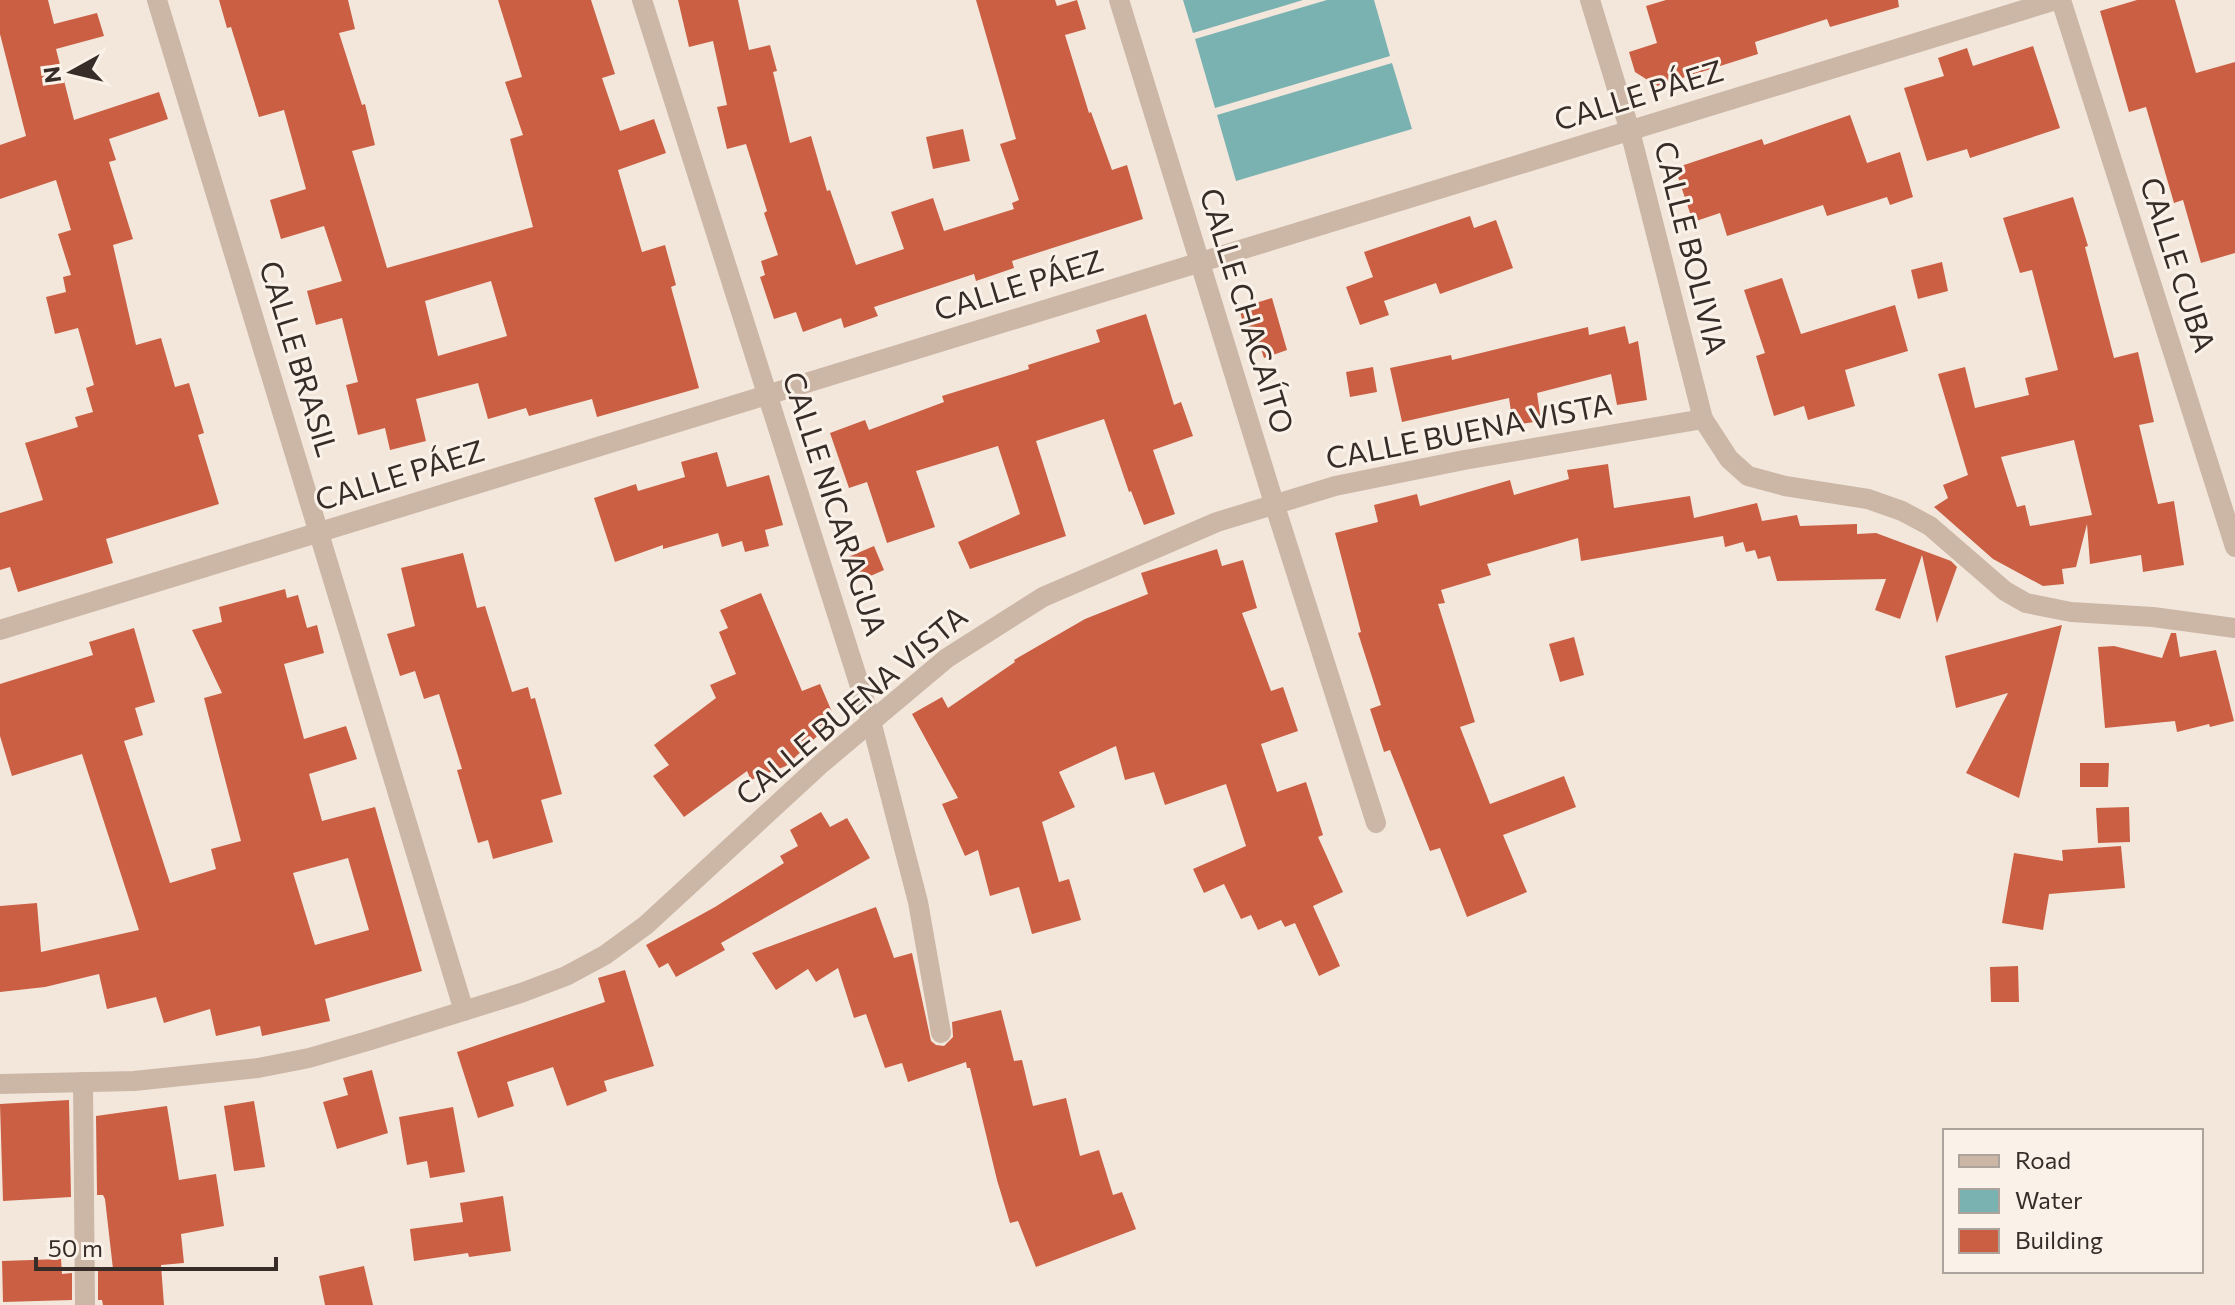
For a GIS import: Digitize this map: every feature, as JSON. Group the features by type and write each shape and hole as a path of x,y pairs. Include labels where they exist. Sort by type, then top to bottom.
{"street":[{"name":"CALLE BRASIL","path":"157,0 464,1011"},
{"name":"CALLE NICARAGUA","path":"642,0 871,721 918,902 941,1033"},
{"name":"CALLE CHACAÍTO","path":"1119,0 1376,823"},
{"name":"CALLE BOLIVIA","path":"1590,0 1630,131 1703,419"},
{"name":"CALLE PÁEZ","path":"0,630 2058,0"},
{"name":"CALLE CUBA","path":"2058,0 2235,547"},
{"name":"CALLE BUENA VISTA","path":"0,1084 134,1081 258,1068 309,1058 566,976 605,955 646,925 871,721 947,658 1043,597 1217,522 1335,486 1464,460 1703,419"},
{"path":"1703,419 1729,459 1748,476 1785,486 1868,499 1902,511 1930,526 2005,591 2026,603 2071,612 2168,619 2235,628"},
{"path":"83,1082 85,1305"}],"water":[{"path":"1183,0 1303,0 1193,33"},
{"path":"1327,0 1374,0 1390,56 1215,108 1195,39"},
{"path":"1392,63 1412,129 1236,181 1217,115"}],"building":[{"path":"0,0 48,0 54,24 97,13 104,36 56,49 74,120 159,92 168,119 109,139 116,160 109,162 133,239 113,245 136,345 161,338 175,387 189,383 204,433 198,435 219,504 106,539 113,563 18,592 10,567 0,570 0,513 43,500 25,443 78,427 75,417 93,412 86,388 94,385 78,328 55,334 46,297 66,292 63,277 71,275 58,234 71,230 56,180 0,199 0,145 26,136 0,34"},
{"path":"219,0 348,0 355,29 339,33 362,105 365,104 375,145 352,151 387,268 533,227 510,139 523,135 505,82 522,77 498,0 591,0 615,74 602,78 620,131 654,119 666,153 618,170 642,252 665,245 676,285 671,287 699,388 597,417 592,399 529,416 526,408 488,419 478,383 416,399 426,441 390,450 385,428 358,435 346,385 358,382 342,318 316,325 307,291 342,281 324,226 281,239 270,200 306,189 284,110 259,117 231,27 227,28","holes":["491,281 507,336 438,356 425,301"]},
{"path":"678,0 738,0 749,50 770,45 777,71 773,72 790,143 811,136 827,191 830,190 856,265 904,249 891,212 933,198 944,231 1014,209 1012,203 1019,200 1000,144 1016,139 976,0 1055,0 1057,6 1077,0 1086,29 1065,35 1089,113 1112,170 1127,165 1143,219 1012,261 1014,268 976,281 974,274 874,307 878,316 844,328 841,318 803,332 796,312 774,319 760,277 765,275 761,261 778,255 764,213 767,211 746,144 727,149 717,107 727,105 713,41 689,47"},
{"path":"1666,0 1898,0 1899,7 1830,27 1827,19 1755,42 1758,54 1657,86 1635,72 1629,52 1657,43 1646,6"},
{"path":"2137,0 2175,0 2196,73 2235,62 2235,253 2201,263 2183,200 2174,203 2146,107 2129,112 2100,11"},
{"path":"2033,46 2060,128 1970,158 1967,149 1927,161 1904,88 1944,76 1938,58 1967,48 1973,66"},
{"path":"1850,115 1867,163 1900,152 1913,197 1890,205 1887,197 1827,216 1823,205 1727,236 1720,213 1693,222 1675,168 1762,139 1764,145"},
{"path":"963,129 970,161 933,169 926,137"},
{"path":"2073,197 2088,246 2085,247 2114,358 2138,352 2154,422 2139,425 2158,504 2174,501 2184,565 2143,572 2141,555 2090,564 2087,524 2076,567 2062,569 2064,584 2043,586 1993,559 1934,507 1948,498 1943,485 1968,475 1938,374 1965,367 1975,408 2029,395 2025,378 2058,370 2032,270 2020,273 2003,218","holes":["2074,440 2092,515 2030,526 2025,505 2017,507 2001,457"]},
{"path":"1470,216 1474,228 1496,220 1513,268 1440,294 1436,283 1384,301 1389,315 1360,325 1346,287 1373,277 1364,252"},
{"path":"1942,262 1948,291 1918,299 1911,270"},
{"path":"1782,278 1801,334 1895,305 1908,351 1845,370 1855,406 1808,420 1804,406 1774,416 1756,356 1765,353 1744,290"},
{"path":"1272,298 1287,350 1264,358 1261,349 1251,352 1239,308"},
{"path":"1146,314 1174,405 1181,402 1193,436 1153,450 1175,514 1144,525 1104,419 1036,441 1066,536 970,569 958,542 1020,514 998,446 916,471 935,527 887,543 867,482 849,488 830,433 865,420 869,430 944,402 942,396 1029,369 1028,365 1100,342 1096,330"},
{"path":"1625,326 1629,344 1638,341 1647,400 1617,405 1611,374 1537,393 1541,421 1513,425 1509,398 1402,422 1390,368 1451,355 1452,360 1588,327 1589,335"},
{"path":"1373,367 1377,392 1350,397 1346,372"},
{"path":"717,452 727,487 769,475 783,525 765,530 769,546 745,552 742,541 722,547 718,533 663,549 663,545 615,562 594,498 636,484 638,491 685,477 681,462"},
{"path":"1608,464 1614,508 1690,496 1694,518 1757,503 1762,521 1797,515 1800,526 1857,524 1857,534 1876,533 1951,561 1957,567 1937,623 1922,555 1900,619 1875,610 1886,579 1777,581 1770,556 1758,559 1755,550 1746,552 1743,542 1725,547 1723,536 1581,561 1578,538 1487,564 1491,575 1441,590 1445,603 1438,604 1475,722 1460,727 1490,804 1564,776 1576,807 1503,835 1527,892 1467,917 1440,848 1430,851 1390,750 1384,752 1370,709 1381,705 1358,633 1361,632 1335,533 1378,522 1374,505 1417,494 1420,506 1510,480 1514,495 1569,479 1567,470"},
{"path":"874,546 884,570 857,582 846,558"},
{"path":"1217,549 1222,566 1243,560 1257,608 1242,613 1271,691 1283,687 1298,731 1261,744 1277,792 1306,782 1323,835 1318,837 1343,892 1313,906 1340,966 1319,976 1295,923 1285,927 1281,920 1258,930 1251,915 1241,919 1224,884 1204,893 1193,869 1246,846 1226,784 1165,805 1154,772 1125,780 1116,746 1059,772 1075,807 1042,822 1059,882 1069,879 1081,920 1032,934 1019,887 990,896 978,850 965,856 942,804 958,798 912,714 942,697 948,708 1014,660 1085,619 1148,594 1141,573"},
{"path":"463,553 477,608 485,606 512,692 528,687 531,699 535,698 562,794 541,800 553,842 493,859 488,840 478,843 457,770 462,769 439,694 424,699 415,671 400,676 387,634 415,626 401,568"},
{"path":"285,589 287,598 298,595 307,628 317,625 324,653 284,664 304,739 346,726 357,759 309,774 322,821 375,807 422,971 325,999 330,1021 262,1036 260,1026 216,1036 210,1009 164,1023 156,997 107,1009 99,974 45,987 0,992 0,906 37,903 41,952 139,930 82,754 12,776 0,736 0,684 93,655 89,642 134,628 155,702 135,708 143,735 124,741 170,883 216,869 211,849 241,841 204,698 222,693 192,630 222,622 219,607","holes":["348,858 369,930 315,945 293,873"]},
{"path":"761,593 802,691 820,684 835,719 786,766 751,780 747,771 684,817 653,776 669,765 654,745 716,698 710,685 736,674 719,632 728,628 720,610"},
{"path":"2062,625 2019,798 1966,773 2008,693 1956,708 1945,656"},
{"path":"2171,633 2176,633 2180,657 2216,650 2234,721 2177,732 2175,721 2105,728 2098,647 2114,646 2162,658"},
{"path":"1574,637 1584,675 1560,682 1549,644"},
{"path":"2080,763 2109,763 2108,787 2080,787"},
{"path":"2129,807 2130,842 2098,843 2096,808"},
{"path":"821,812 830,827 847,818 870,858 721,943 725,950 676,977 668,963 659,968 646,945 715,907 784,863 780,856 798,846 790,830"},
{"path":"2121,846 2125,888 2049,894 2043,930 2002,923 2014,853 2063,861 2062,850"},
{"path":"876,907 894,958 912,953 931,1041 944,1046 953,1037 952,1022 1001,1010 1014,1061 1022,1060 1033,1106 1066,1098 1080,1156 1099,1150 1113,1195 1122,1192 1136,1229 1036,1267 1018,1221 1010,1223 966,1062 908,1082 902,1063 885,1068 866,1014 854,1018 838,968 816,982 808,969 776,990 752,953"},
{"path":"2018,966 2019,1002 1991,1002 1990,967"},
{"path":"625,970 654,1066 604,1081 607,1091 567,1106 553,1067 507,1082 514,1106 478,1118 457,1052 605,1002 598,978"},
{"path":"372,1070 388,1133 337,1149 323,1102 348,1095 343,1078"},
{"path":"69,1100 71,1197 3,1201 0,1104"},
{"path":"254,1101 265,1167 234,1171 224,1106"},
{"path":"167,1106 179,1180 216,1174 224,1226 181,1234 184,1263 161,1265 164,1305 103,1305 102,1300 98,1300 98,1270 113,1269 105,1199 103,1195 97,1195 96,1116"},
{"path":"453,1107 465,1172 430,1178 427,1161 407,1165 399,1117"},
{"path":"503,1196 511,1251 469,1257 468,1253 414,1261 410,1229 463,1222 460,1203"},
{"path":"61,1259 62,1274 72,1273 72,1300 3,1302 2,1261"},
{"path":"364,1266 373,1305 325,1305 319,1276"}]}
